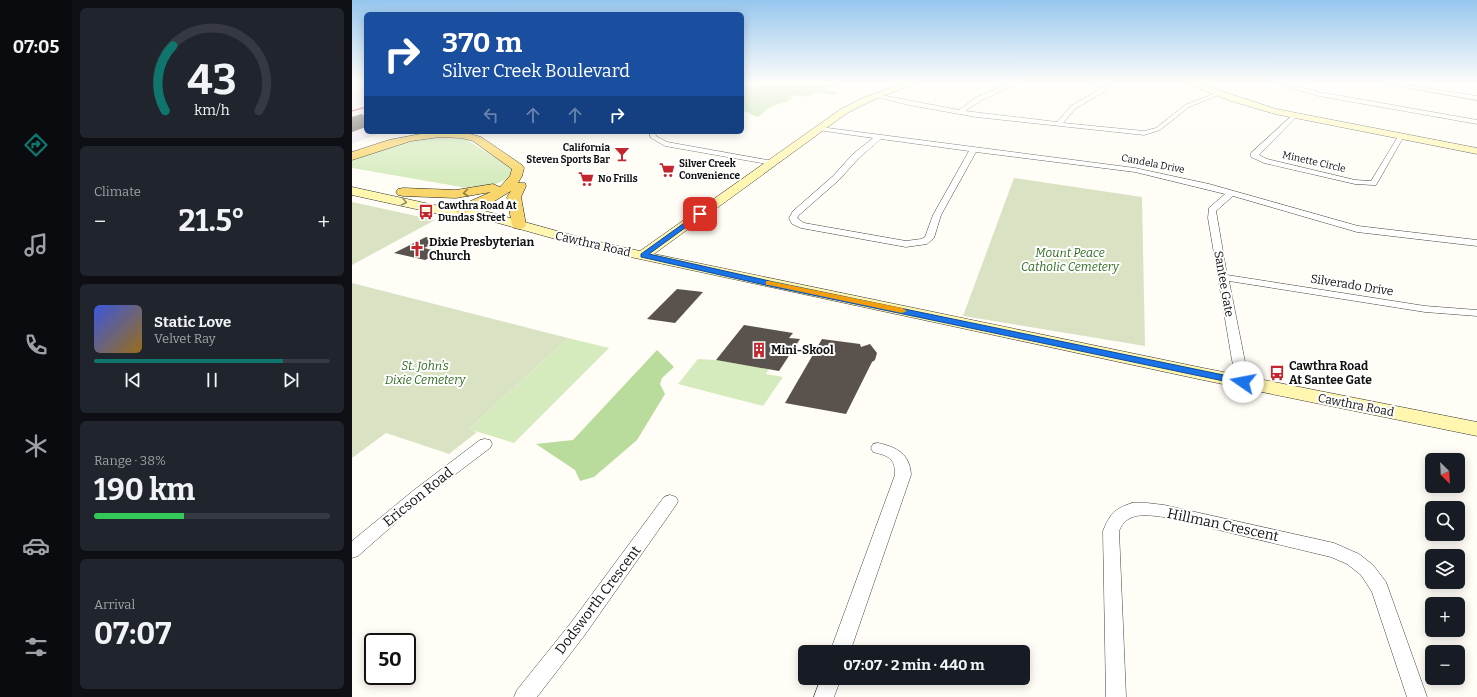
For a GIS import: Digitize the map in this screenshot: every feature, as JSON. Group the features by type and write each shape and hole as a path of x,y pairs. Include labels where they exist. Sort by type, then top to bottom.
{"main road":[{"path":"643,255 838,116"},
{"path":"1298,116 1477,150"},
{"path":"352,147 387,134"},
{"path":"352,156 407,134"},
{"path":"352,156 405,139 440,134 468,134 527,161 523,177 514,197 519,225"},
{"path":"468,134 513,163 523,177"},
{"path":"403,192 447,195 471,192 502,185 523,177"},
{"path":"468,211 503,199 523,177"},
{"name":"Cawthra Road","path":"352,182 403,192 447,203 468,211 584,243 781,286 1477,429"},
{"name":"Cawthra Road","path":"352,192 434,209 468,211"}],"street":[{"path":"993,116 1144,133 1158,129 1175,116"},
{"path":"1060,123 1064,116"},
{"name":"Minette Circle","path":"1295,116 1254,155 1257,158 1355,182 1372,182 1376,180 1385,161 1401,136"},
{"path":"1440,116 1477,122"},
{"name":"Candela Drive","path":"820,129 1135,170 1206,186 1230,194 1357,228 1477,243"},
{"path":"652,134 653,137 665,144 773,163"},
{"path":"879,137 856,156 836,178 796,213 793,218 795,222 906,244 924,242 929,238 937,215 974,149"},
{"name":"Santee Gate","path":"1230,194 1212,210 1243,382"},
{"name":"Silverado Drive","path":"1223,277 1425,309 1477,313"},
{"name":"Ericson Road","path":"352,551 420,494 485,444"},
{"path":"843,645 903,476 904,468 898,456 892,451 878,448"},
{"name":"Dodsworth Crescent","path":"524,697 577,630 670,501"},
{"name":"Hillman Crescent","path":"1116,697 1112,531 1114,521 1125,511 1140,508 1164,511 1326,548 1353,559 1367,570 1380,588 1417,697"},
{"path":"824,697 828,685"}],"shaded area":[{"path":"352,116 364,116 364,134 379,134 352,144"}],"green space":[{"path":"436,136 460,137 465,139 513,169 510,178 491,186 467,188 352,168 352,159 396,143"},
{"name":"Mount Peace Catholic Cemetery","path":"1014,178 1142,197 1145,346 963,316"},
{"path":"352,202 435,220 352,265"},
{"name":"St. John’s Dixie Cemetery","path":"352,283 568,338 469,429 477,432 449,454 386,433 352,458"},
{"path":"568,338 609,348 514,443 469,429"},
{"path":"657,350 674,367 662,378 660,384 665,394 637,440 594,477 580,481 575,470 536,444 573,440"},
{"path":"698,359 716,360 769,369 766,374 783,377 763,406 678,384"}],"building":[{"path":"364,116 364,128 352,132 352,117"},
{"name":"Dixie Presbyterian Church","path":"426,237 441,240 424,248 440,252 425,260 394,253"},
{"path":"677,289 703,292 675,323 647,319"},
{"name":"Mini-Skool","path":"744,325 793,333 789,338 800,339 779,371 716,360"},
{"path":"822,339 860,344 861,347 870,344 877,353 875,360 872,362 846,414 785,403"}],"slow traffic":[{"path":"769,283 902,311"}],"place":[{"name":"California Steven Sports Bar","path":"622,154"},
{"name":"Silver Creek Convenience","path":"667,170"},
{"name":"No Frills","path":"586,179"},
{"name":"Cawthra Road At Dundas Street","path":"426,212"},
{"name":"Dixie Presbyterian Church","path":"417,249"},
{"name":"Mini-Skool","path":"759,350"},
{"name":"Cawthra Road At Santee Gate","path":"1277,373"}],"route":[{"path":"700,214 643,255 774,284 1243,382"}]}
